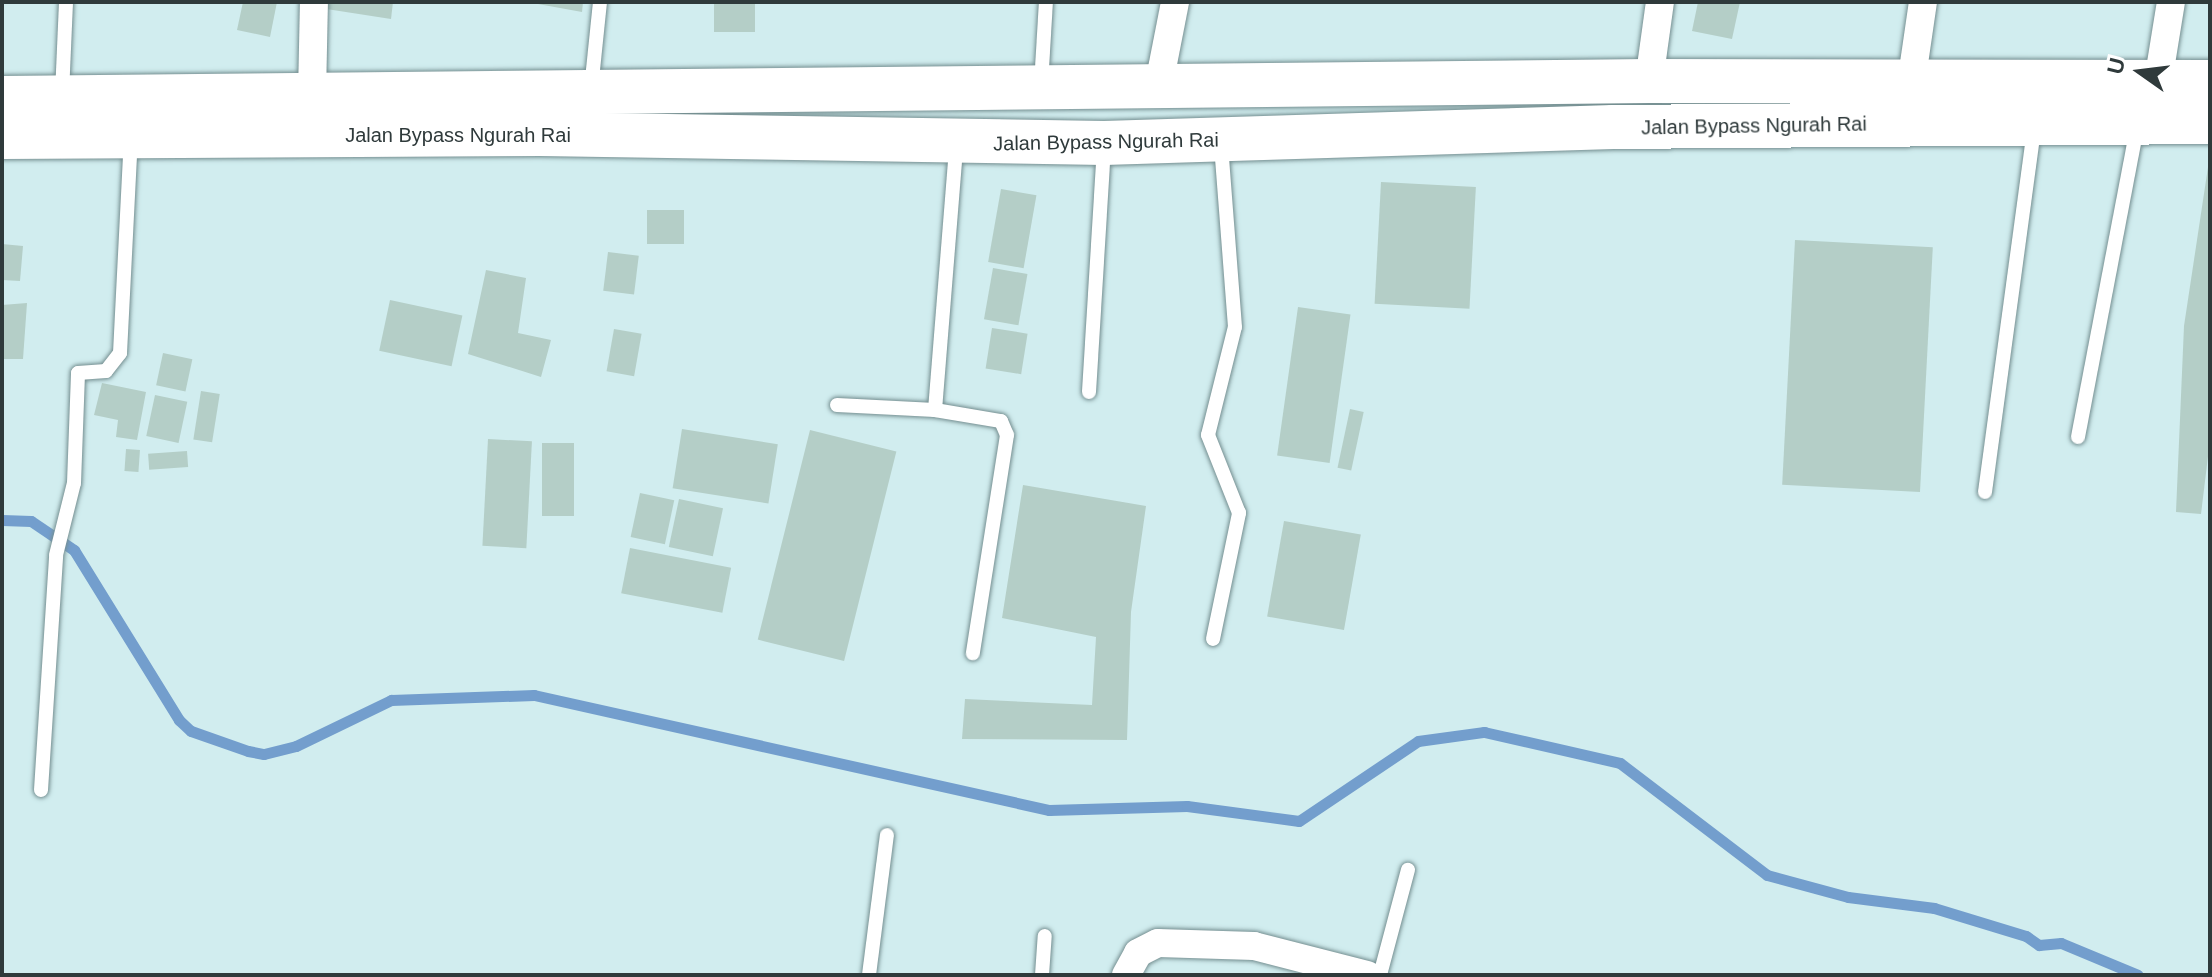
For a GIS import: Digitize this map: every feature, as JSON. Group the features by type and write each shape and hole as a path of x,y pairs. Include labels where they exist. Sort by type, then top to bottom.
{"highway":[{"name":"Jalan Bypass Ngurah Rai","path":"2,137 131,139 590,93 1158,89 1649,81 1911,84 2210,82"},
{"name":"Jalan Bypass Ngurah Rai","path":"2,98 312,95 379,115 706,135 956,143 1221,141 1613,127 2035,126 2210,122"}],"street":[{"path":"312,95 314,2"},
{"path":"1158,89 1175,2"},
{"path":"1649,81 1660,2"},
{"path":"1911,84 1923,2"},
{"path":"2158,82 2171,2"},
{"path":"1126,975 1138,953 1158,943 1254,946 1367,975"}],"lane":[{"path":"62,98 66,2"},
{"path":"590,93 600,2"},
{"path":"1041,89 1046,2"},
{"path":"2078,437 2138,123"},
{"path":"1985,492 2035,126"},
{"path":"41,790 56,555 74,483 78,373 106,371 120,353 125,333 131,139"},
{"path":"1213,639 1239,513 1208,435 1235,327 1221,141"},
{"path":"935,410 956,143"},
{"path":"1089,392 1104,143"},
{"path":"837,405 992,416 1007,435 973,653"},
{"path":"869,975 887,835"},
{"path":"1380,975 1408,870"},
{"path":"1042,975 1045,936"}],"building":[{"path":"243,2 277,2 270,37 237,30"},
{"path":"321,2 393,2 391,19 320,8"},
{"path":"527,2 583,2 582,12"},
{"path":"714,2 755,2 755,32 714,32"},
{"path":"1698,2 1740,2 1732,39 1692,31"},
{"path":"2210,154 2210,440 2201,514 2176,512 2184,326"},
{"path":"1381,182 1476,187 1469,309 1375,304"},
{"path":"1001,189 1036,195 1024,268 988,262"},
{"path":"647,210 684,210 684,244 647,244"},
{"path":"1795,240 1933,247 1920,492 1782,485"},
{"path":"2,244 23,246 20,281 2,280"},
{"path":"608,252 639,256 634,294 603,291"},
{"path":"993,268 1027,274 1018,325 984,319"},
{"path":"486,270 526,278 518,333 551,340 541,377 468,354"},
{"path":"390,300 462,315 452,366 379,351"},
{"path":"27,303 23,359 2,359 2,305"},
{"path":"1298,307 1350,314 1330,463 1277,456"},
{"path":"992,328 1028,334 1021,374 986,368"},
{"path":"614,329 642,334 634,376 607,371"},
{"path":"163,353 192,359 185,392 156,385"},
{"path":"102,383 146,392 137,440 116,437 118,420 94,415"},
{"path":"201,391 220,394 212,442 193,439"},
{"path":"155,395 187,402 179,443 146,436"},
{"path":"1350,409 1364,412 1351,471 1338,468"},
{"path":"682,429 778,444 768,503 673,488"},
{"path":"810,430 896,452 844,661 758,640"},
{"path":"488,439 532,441 526,548 482,546"},
{"path":"542,443 574,443 574,516 542,516"},
{"path":"126,449 140,450 138,472 124,471"},
{"path":"187,451 188,467 149,470 148,454"},
{"path":"1023,485 1146,506 1131,612 1127,740 962,739 965,699 1092,705 1096,637 1002,618"},
{"path":"640,493 674,500 665,544 631,537"},
{"path":"679,499 723,508 713,556 669,547"},
{"path":"1284,521 1361,535 1344,630 1267,617"},
{"path":"630,548 731,568 722,613 621,593"}],"waterway":[{"path":"2,520 31,521 74,550 179,720 191,731 248,751 264,754 296,746 391,700 534,695 1049,810 1187,806 1299,821 1418,741 1484,732 1620,763 1767,875 1848,897 1934,908 2026,936 2039,945 2061,943 2138,975"}]}
